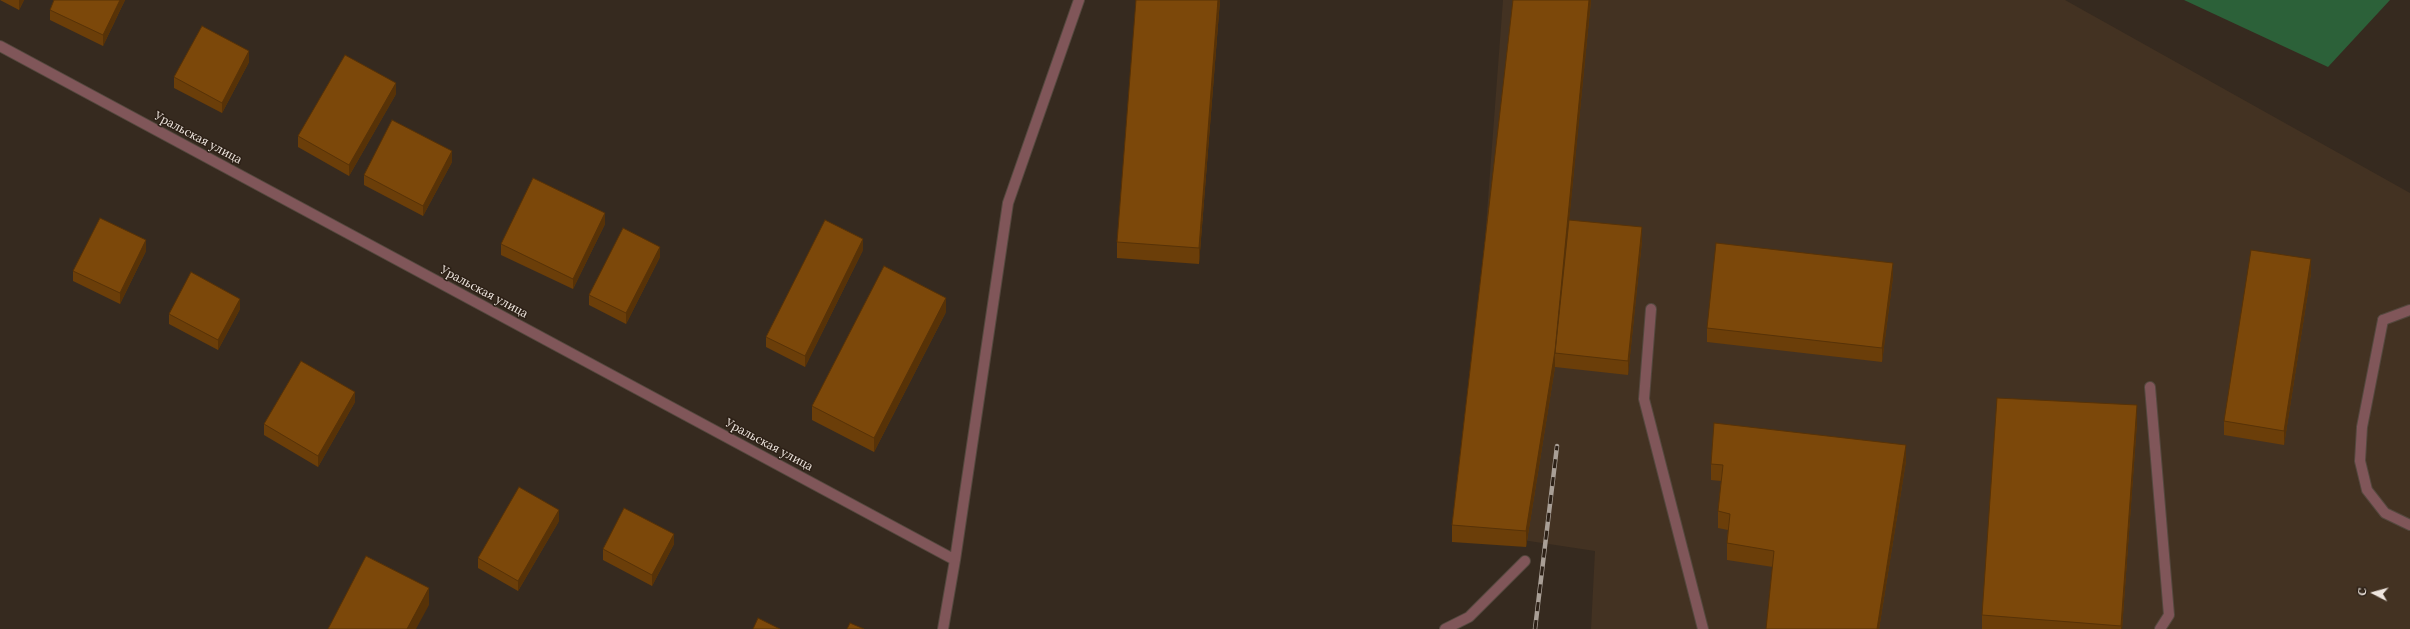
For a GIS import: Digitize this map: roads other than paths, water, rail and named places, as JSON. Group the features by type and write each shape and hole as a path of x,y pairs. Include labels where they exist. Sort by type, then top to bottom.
{"street":[{"path":"942,629 955,560 1008,203 1079,0"},
{"name":"Уральская улица","path":"0,46 955,560"},
{"path":"1651,309 1644,399 1703,629"},
{"path":"2410,310 2383,320 2362,427 2360,461 2367,490 2385,513 2410,525"},
{"path":"2150,387 2169,615 2160,629"},
{"path":"1445,629 1469,617 1525,562"}],"railway":[{"path":"1535,629 1557,446"}]}
